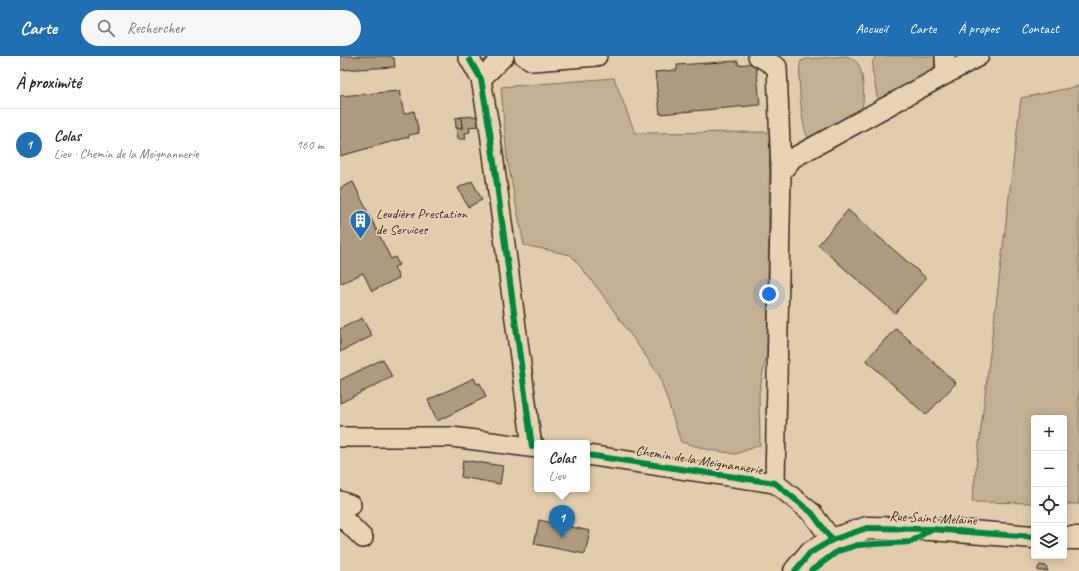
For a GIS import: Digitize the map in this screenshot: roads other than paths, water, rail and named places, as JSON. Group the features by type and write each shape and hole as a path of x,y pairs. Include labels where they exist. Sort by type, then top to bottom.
{"main road":[{"name":"Rue Saint-Melaine","path":"795,571 810,553 832,540 867,528 932,529 1031,537"},
{"path":"1067,538 1079,538"}],"street":[{"path":"481,79 504,56"},
{"path":"524,56 533,61 597,56"},
{"path":"758,56 777,67 781,172 775,483"},
{"path":"781,172 793,158 945,65 979,56"},
{"path":"340,437 452,437 534,447 490,132 481,79 469,58"},
{"name":"Chemin de la Meignannerie","path":"590,455 775,483 812,513 832,540"},
{"path":"344,507 363,538"}],"place":[{"name":"Leudière Prestation de Services","path":"361,240"},
{"name":"Colas","path":"562,538"}]}
